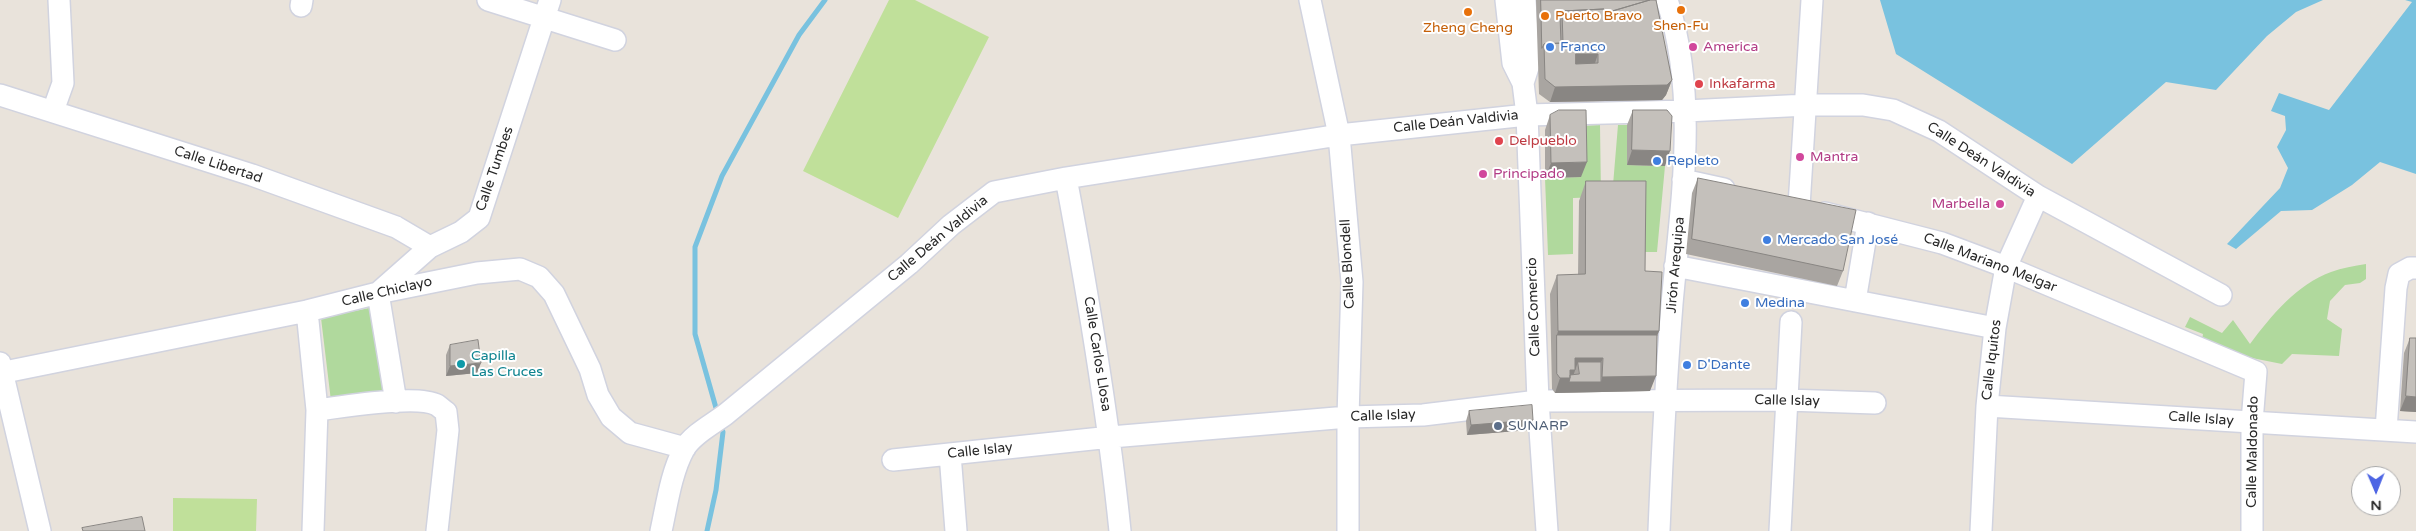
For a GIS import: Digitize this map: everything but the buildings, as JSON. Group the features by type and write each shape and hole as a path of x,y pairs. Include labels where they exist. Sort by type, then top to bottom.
{"street":[{"path":"53,111 64,83 59,0"},
{"path":"488,0 547,9 615,40"},
{"name":"Calle Blondell","path":"1310,0 1339,135 1352,282 1348,417 1348,531"},
{"name":"Calle Comercio","path":"1506,0 1513,63 1523,84 1527,115 1538,401 1547,531"},
{"name":"Calle Comercio","path":"1523,84 1529,64 1525,0"},
{"name":"Jirón Arequipa","path":"1659,531 1664,400 1683,180 1686,111 1676,28 1667,0"},
{"path":"1807,105 1812,0"},
{"name":"Calle Tumbes","path":"378,293 430,247 460,232 479,218 547,9"},
{"name":"Calle Libertad","path":"0,95 252,175 387,224 430,247"},
{"name":"Calle Deán Valdivia","path":"685,448 700,432 726,414 908,264 979,202 994,192 1011,187 1339,135 1527,115 1686,111 1807,105 1863,105 1893,110 1920,121 2038,196 2221,295"},
{"name":"Calle Mariano Melgar","path":"1807,105 1790,204 1942,243 2006,266 2256,372"},
{"name":"Calle Carlos Llosa","path":"1066,178 1090,304 1111,437 1120,531"},
{"path":"1683,180 1741,193"},
{"name":"Calle Iquitos","path":"1981,531 1987,406 1995,328 2006,266 2038,196"},
{"path":"1855,301 1868,223"},
{"path":"1675,266 1995,328"},
{"path":"2386,430 2396,288 2399,274 2410,268 2416,268"},
{"name":"Calle Chiclayo","path":"0,370 307,311 378,293 496,270 520,269 539,277 554,294 590,370 598,395 611,417 630,433 685,448"},
{"path":"378,293 396,402"},
{"path":"307,311 317,410 313,531"},
{"path":"1780,531 1792,322"},
{"path":"0,370 40,531"},
{"name":"Calle Maldonado","path":"2252,531 2252,422 2256,372"},
{"name":"Calle Islay","path":"893,460 1111,437 1348,417 1423,415 1538,401 1787,400 1874,403"},
{"path":"317,410 396,402 436,404 446,412 448,430 437,531"},
{"name":"Calle Islay","path":"1987,406 2416,432"},
{"path":"661,531 669,491 685,448"},
{"path":"950,454 956,531"}],"green space":[{"path":"889,0 915,0 989,37 898,218 803,171"},
{"path":"1600,125 1601,197 1573,198 1573,254 1548,255 1545,178 1581,177 1581,126"},
{"path":"1618,125 1627,125 1627,165 1665,166 1657,252 1642,252 1612,197"},
{"path":"2366,264 2366,279 2360,283 2345,285 2330,301 2327,319 2342,329 2339,356 2292,354 2282,364 2252,358 2202,340 2203,334 2185,327 2190,317 2222,333 2233,320 2250,344 2276,312 2307,284 2331,272"},
{"path":"374,307 389,394 331,401 321,318"},
{"path":"173,498 257,499 256,531 173,531"}],"water":[{"path":"1880,0 2323,0 2296,12 2267,36 2216,90 2166,82 2072,164 1896,54"},
{"path":"2405,0 2416,0 2416,174 2380,162 2352,185 2312,210 2281,211 2236,249 2227,244 2280,188 2288,168 2277,147 2286,130 2285,116 2271,111 2279,93 2329,110 2412,2"}],"waterway":[{"path":"718,415 695,334 695,247 722,176 799,35 825,0"},
{"path":"707,531 716,490 723,432 721,426"}],"place":[{"name":"Shen-Fu","path":"1681,10"},
{"name":"Zheng Cheng","path":"1468,12"},
{"name":"Puerto Bravo","path":"1545,16"},
{"name":"Franco","path":"1550,47"},
{"name":"America","path":"1693,47"},
{"name":"Inkafarma","path":"1699,84"},
{"name":"Delpueblo","path":"1499,141"},
{"name":"Mantra","path":"1800,157"},
{"name":"Repleto","path":"1657,161"},
{"name":"Principado","path":"1483,174"},
{"name":"Marbella","path":"2000,204"},
{"name":"Mercado San José","path":"1767,240"},
{"name":"Medina","path":"1745,303"},
{"name":"Capilla Las Cruces","path":"461,364"},
{"name":"D'Dante","path":"1687,365"},
{"name":"SUNARP","path":"1498,426"}]}
